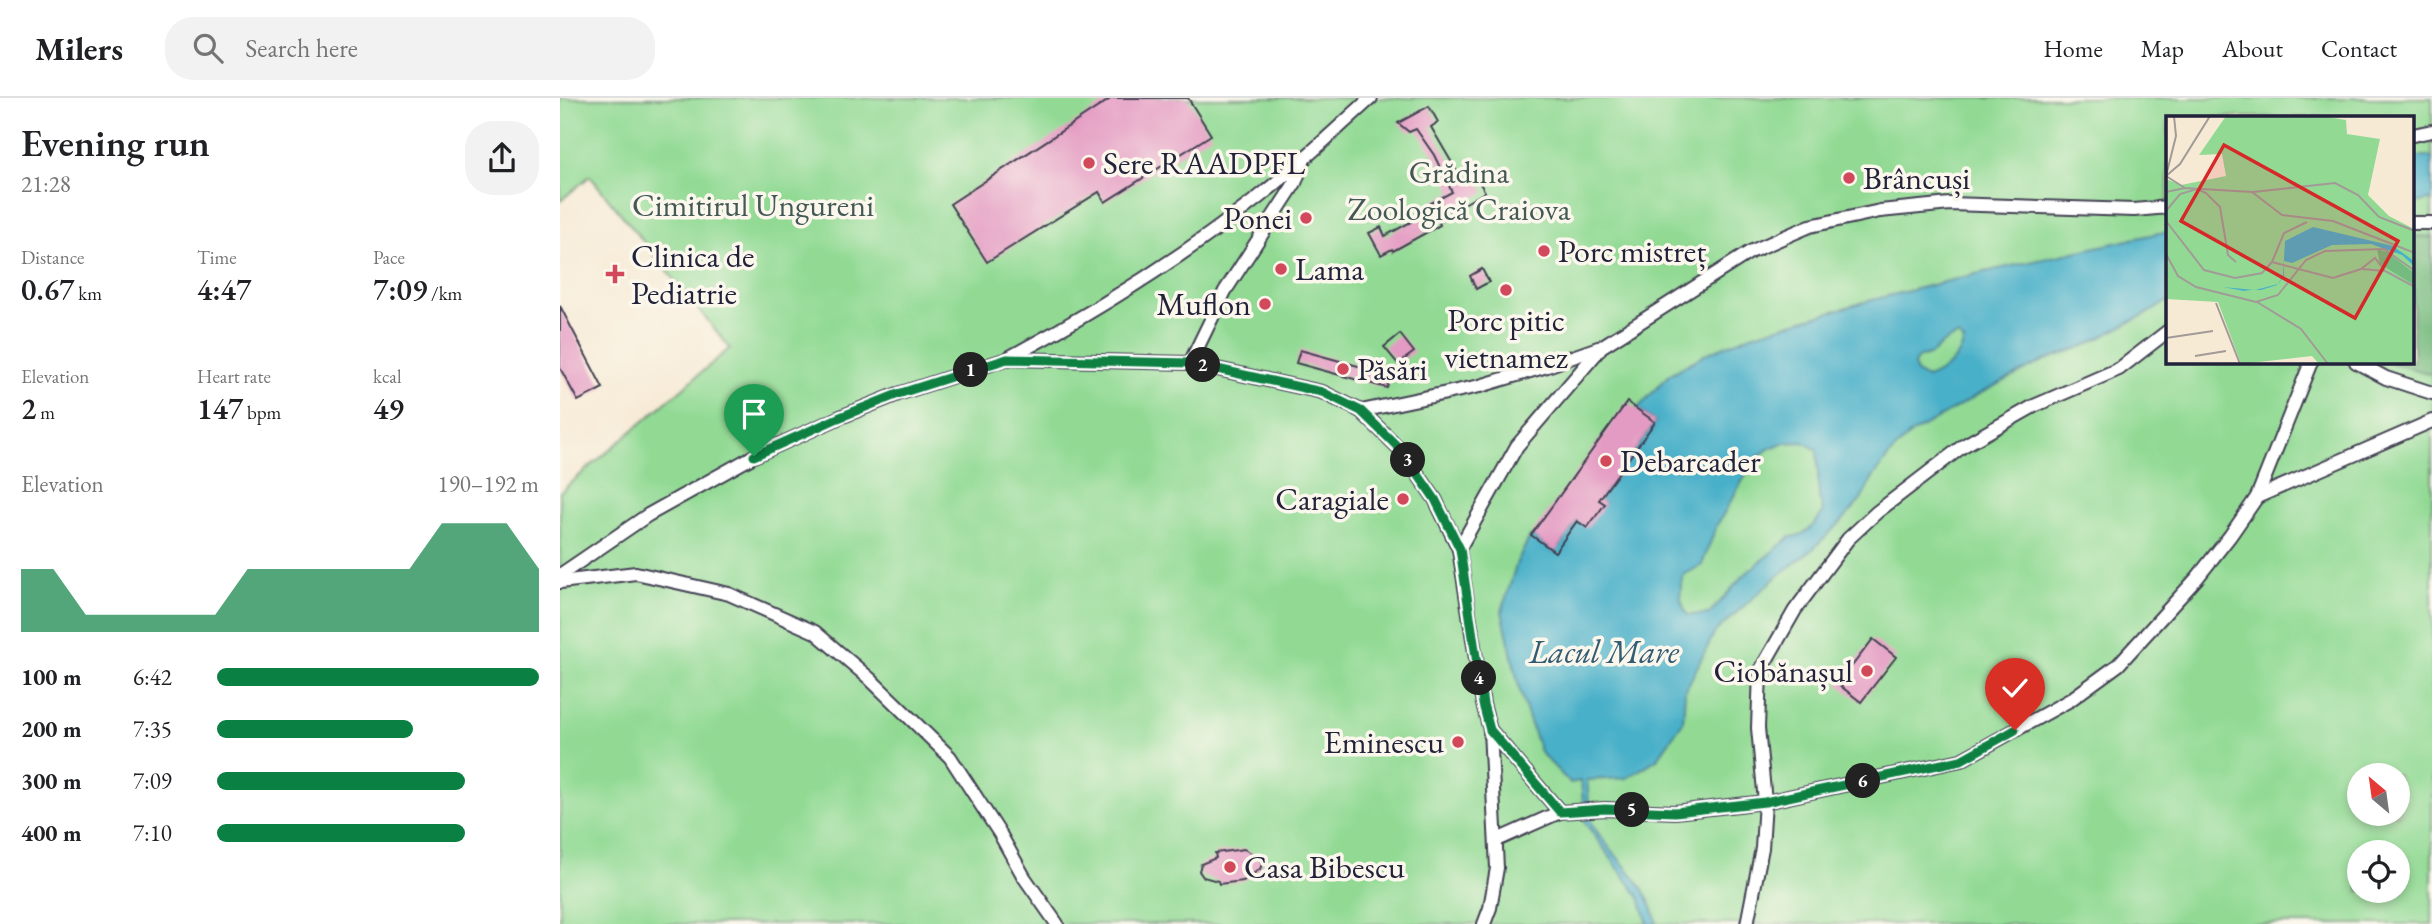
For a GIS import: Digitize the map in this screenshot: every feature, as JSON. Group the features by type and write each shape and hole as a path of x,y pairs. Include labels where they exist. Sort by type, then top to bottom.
{"street":[{"path":"560,575 648,515 754,456 886,399 1007,359 1068,326 1188,250 1260,196 1371,98"},
{"path":"2414,135 2432,131"},
{"path":"1190,363 1225,291 1294,183 1304,158"},
{"path":"1361,411 1480,386 1601,347 1751,252 1810,226 1880,211 1950,204 2134,210 2166,207"},
{"path":"2414,223 2432,223"},
{"path":"1747,924 1762,848 1765,802 1758,728 1760,671 1795,610 1848,539 1877,512 1963,446 2034,405 2119,369 2166,333"},
{"path":"1460,549 1517,446 1601,347"},
{"path":"1007,359 1190,363 1322,392 1361,411 1401,450 1435,499 1460,549 1483,704 1490,730 1497,868 1490,908 1484,924"},
{"path":"1497,840 1560,812 1605,809 1675,812 1765,802 1961,760 2070,700 2118,665 2197,578 2257,498 2310,364"},
{"path":"2360,364 2386,378 2432,393"},
{"path":"2257,498 2432,421"},
{"path":"560,582 636,573 729,594 815,632 869,678 950,757 1000,834 1024,877 1057,924"},
{"path":"1490,730 1560,812"}],"green space":[{"path":"560,98 2432,98 2432,924 560,924 560,492 730,348 590,176 560,201"},
{"path":"2414,236 2432,237 2432,374 2394,364 2414,364"}],"water":[{"path":"2414,157 2432,157 2432,200 2414,203"},
{"name":"Lacul Mare","path":"2166,233 2166,302 2084,346 2043,361 1981,393 1908,436 1889,456 1861,500 1843,520 1715,632 1685,691 1683,722 1657,759 1627,778 1587,780 1592,824 1646,895 1657,924 1648,924 1640,898 1585,823 1581,781 1570,783 1540,752 1520,692 1502,611 1517,562 1531,535 1555,552 1577,521 1604,504 1599,500 1655,422 1637,409 1670,374 1708,353 1754,334 1868,301 1976,274","holes":["1958,336 1964,341 1959,354 1940,372 1927,378 1916,373 1914,364 1919,357 1931,354 1947,340","1803,442 1817,450 1819,497 1823,512 1817,521 1800,535 1790,537 1743,576 1709,614 1688,615 1681,596 1683,575 1702,565 1716,527 1755,459 1770,448 1783,443"]}],"building":[{"name":"Sere RAADPFL","path":"1112,98 1188,98 1211,135 1105,202 1099,192 987,262 950,204"},
{"path":"1429,106 1438,122 1431,127 1462,180 1474,173 1485,192 1450,212 1452,215 1439,222 1440,225 1381,255 1369,233 1381,227 1385,236 1433,210 1429,204 1452,192 1434,155 1416,129 1409,132 1398,123"},
{"path":"1482,269 1489,282 1476,289 1470,276"},
{"path":"560,306 603,388 578,401 560,368"},
{"path":"1400,334 1414,352 1398,364 1384,347"},
{"name":"Păsări","path":"1300,350 1391,375 1387,388 1296,363"},
{"name":"Debarcader","path":"1627,402 1655,422 1599,500 1605,504 1587,528 1577,521 1555,552 1531,535"},
{"name":"Ciobănașul","path":"1873,639 1896,657 1861,702 1838,684"},
{"name":"Casa Bibescu","path":"1244,849 1260,858 1262,864 1260,869 1243,881 1219,884 1218,881 1203,877 1199,871 1201,864 1216,858 1215,853"}],"place":[{"name":"Sere RAADPFL","path":"1089,163"},
{"name":"Brâncuși","path":"1849,178"},
{"name":"Ponei","path":"1306,218"},
{"name":"Porc mistreț","path":"1544,251"},
{"name":"Lama","path":"1281,269"},
{"name":"Clinica de Pediatrie","path":"615,274"},
{"name":"Porc pitic vietnamez","path":"1506,290"},
{"name":"Muflon","path":"1265,304"},
{"name":"Păsări","path":"1343,369"},
{"name":"Debarcader","path":"1606,461"},
{"name":"Caragiale","path":"1403,499"},
{"name":"Ciobănașul","path":"1867,671"},
{"name":"Eminescu","path":"1458,742"},
{"name":"Casa Bibescu","path":"1230,867"}],"route":[{"path":"754,456 898,394 1007,359 1190,363 1322,392 1361,411 1401,450 1435,499 1460,549 1483,704 1490,730 1560,812 1605,809 1675,812 1765,802 1961,760 2015,730"}],"park label":[{"name":"Grădina Zoologică Craiova","path":"1459,190"},
{"name":"Cimitirul Ungureni","path":"753,205"}]}
